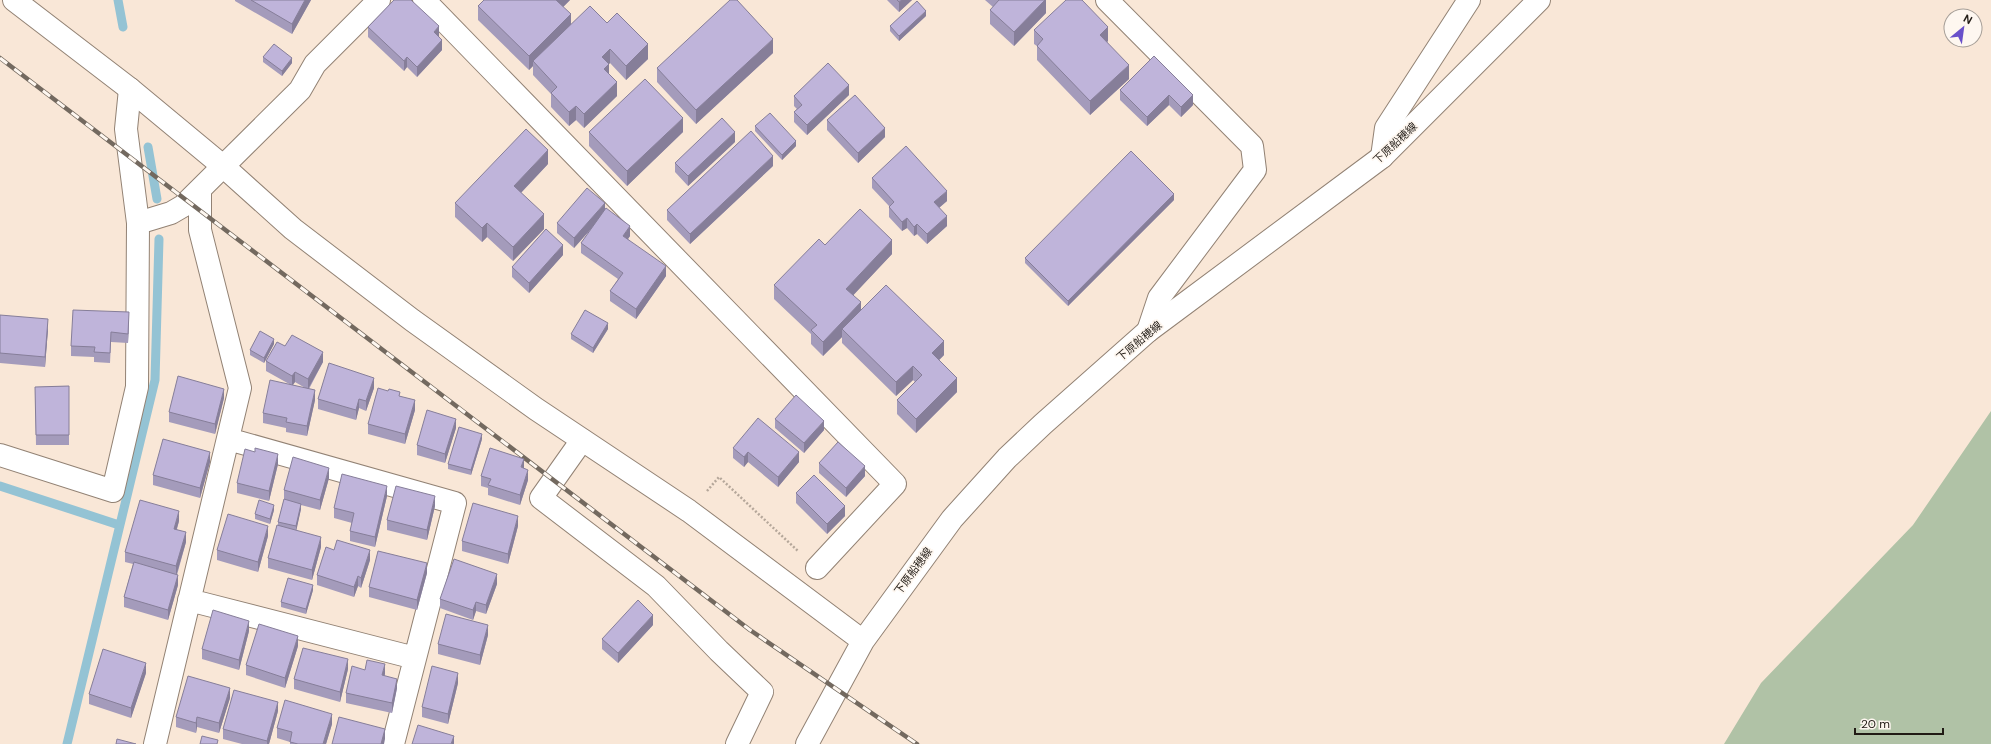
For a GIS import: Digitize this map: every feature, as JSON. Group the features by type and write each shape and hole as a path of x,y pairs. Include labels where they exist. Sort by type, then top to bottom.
{"street":[{"path":"14,0 130,89 224,167 293,229 412,320 582,440 689,511 863,641"},
{"path":"138,223 171,213 184,206 300,90 315,64 379,0"},
{"path":"424,0 895,484 817,568"},
{"path":"1107,0 1252,146 1253,152 1255,170 1159,298 1148,331"},
{"path":"1382,157 1386,128 1469,0"},
{"name":"下原船穂線","path":"807,744 863,641 952,519 981,486 1043,424 1148,331 1382,157 1539,0"},
{"path":"0,455 113,491 137,387 138,223 126,129 130,89"},
{"path":"155,744 240,388 200,230 200,190"},
{"path":"228,439 455,503 393,744"},
{"path":"582,440 541,498 656,586 719,651 762,692 737,744"},
{"path":"189,600 415,658"}],"path":[{"path":"689,511 719,477 817,568"}],"green space":[{"path":"1991,411 1991,744 1724,744 1761,683 1913,525"}],"building":[{"path":"251,0 305,0 292,24"},
{"path":"394,0 411,0 439,26 434,32 442,40 417,67 407,57 404,61 368,27"},
{"path":"484,0 556,0 571,14 529,56 478,6"},
{"path":"730,0 737,0 773,39 696,110 657,68"},
{"path":"999,0 1045,0 1014,32 990,10"},
{"path":"1066,0 1082,0 1108,27 1100,35 1129,65 1090,101 1037,46 1043,39 1034,30"},
{"path":"917,1 926,11 899,36 890,26"},
{"path":"590,6 607,23 617,13 648,44 626,66 610,49 602,57 609,64 604,69 617,82 584,114 576,106 569,112 551,93 557,87 533,61"},
{"path":"274,44 292,58 282,71 263,57"},
{"path":"1154,56 1193,95 1181,107 1169,95 1147,117 1120,90"},
{"path":"828,63 849,85 807,125 794,112 802,105 794,96"},
{"path":"645,79 683,118 627,171 589,132"},
{"path":"855,95 885,128 858,153 827,120"},
{"path":"770,113 796,141 782,155 755,126"},
{"path":"722,118 735,132 688,176 675,163"},
{"path":"526,129 548,150 514,186 544,214 513,247 487,223 482,228 455,203"},
{"path":"751,131 773,156 690,234 667,210"},
{"path":"906,146 947,191 934,202 947,216 927,234 917,224 914,227 907,218 902,222 889,207 894,202 872,178"},
{"path":"1131,151 1174,194 1068,301 1025,258"},
{"path":"587,188 605,203 574,238 557,223"},
{"path":"606,208 630,226 623,236 666,266 636,309 610,291 623,273 581,243"},
{"path":"860,209 892,240 846,289 861,302 823,342 811,330 817,325 774,285 819,239 825,245"},
{"path":"546,229 563,245 529,283 512,267"},
{"path":"886,285 944,341 932,353 957,378 916,419 897,400 922,375 913,366 896,382 842,329"},
{"path":"73,310 129,312 128,334 111,332 110,353 94,352 95,347 71,346"},
{"path":"585,310 608,323 593,348 571,334"},
{"path":"0,315 48,319 45,357 0,353"},
{"path":"260,331 274,339 264,358 250,350"},
{"path":"292,335 323,352 308,379 295,372 292,376 266,361 277,342 285,346"},
{"path":"329,363 374,378 366,401 359,399 356,410 318,399"},
{"path":"178,376 224,389 215,424 169,412"},
{"path":"270,380 315,390 307,426 286,422 287,418 263,413"},
{"path":"69,386 69,435 36,435 35,387"},
{"path":"378,388 400,392 399,396 415,400 405,434 368,424"},
{"path":"796,395 824,421 804,443 775,419"},
{"path":"427,410 456,419 445,454 417,445"},
{"path":"758,418 799,452 778,477 748,452 744,457 733,448"},
{"path":"459,427 482,434 471,470 448,464"},
{"path":"163,439 210,452 200,488 153,475"},
{"path":"838,442 865,466 846,488 819,463"},
{"path":"255,448 278,454 269,491 237,483 245,449 255,452"},
{"path":"490,448 524,459 521,467 528,470 520,495 488,485 491,479 481,476"},
{"path":"293,457 329,468 320,500 284,490"},
{"path":"342,474 387,486 375,537 350,531 354,513 334,508"},
{"path":"814,475 845,506 827,524 796,493"},
{"path":"396,486 435,496 427,530 387,520"},
{"path":"284,499 301,504 296,526 278,522"},
{"path":"140,500 179,511 174,529 186,532 176,566 125,552"},
{"path":"259,500 274,505 270,519 255,514"},
{"path":"473,503 518,516 508,554 462,541"},
{"path":"228,514 268,526 258,562 217,550"},
{"path":"277,525 321,537 312,570 268,558"},
{"path":"337,540 370,550 361,578 358,576 354,587 317,575 326,547 334,550"},
{"path":"378,551 427,563 417,600 369,587"},
{"path":"454,559 497,574 486,605 476,602 473,610 440,599"},
{"path":"134,562 178,575 168,610 124,597"},
{"path":"288,578 313,585 306,609 281,602"},
{"path":"638,600 653,615 618,653 602,639"},
{"path":"213,610 249,621 239,660 202,649"},
{"path":"446,614 488,625 480,655 438,644"},
{"path":"259,624 298,636 285,678 246,665"},
{"path":"303,648 348,659 340,692 294,679"},
{"path":"103,649 146,663 131,708 89,694"},
{"path":"367,660 385,664 382,675 397,679 392,703 346,693 352,666 365,670"},
{"path":"432,666 458,673 448,714 422,707"},
{"path":"188,676 230,688 219,723 197,717 196,723 176,717"},
{"path":"234,690 278,702 267,741 223,729"},
{"path":"285,700 332,714 323,744 298,744 290,742 292,732 277,728"},
{"path":"339,717 385,729 381,744 332,744"},
{"path":"418,725 454,736 451,744 412,744"},
{"path":"202,736 218,740 217,744 200,744"},
{"path":"117,739 136,744 116,744"}],"waterway":[{"path":"118,0 123,27"},
{"path":"148,147 157,199"},
{"path":"67,744 155,380 159,239"},
{"path":"0,486 119,525"}],"railway":[{"path":"0,58 750,630 917,744"}]}
